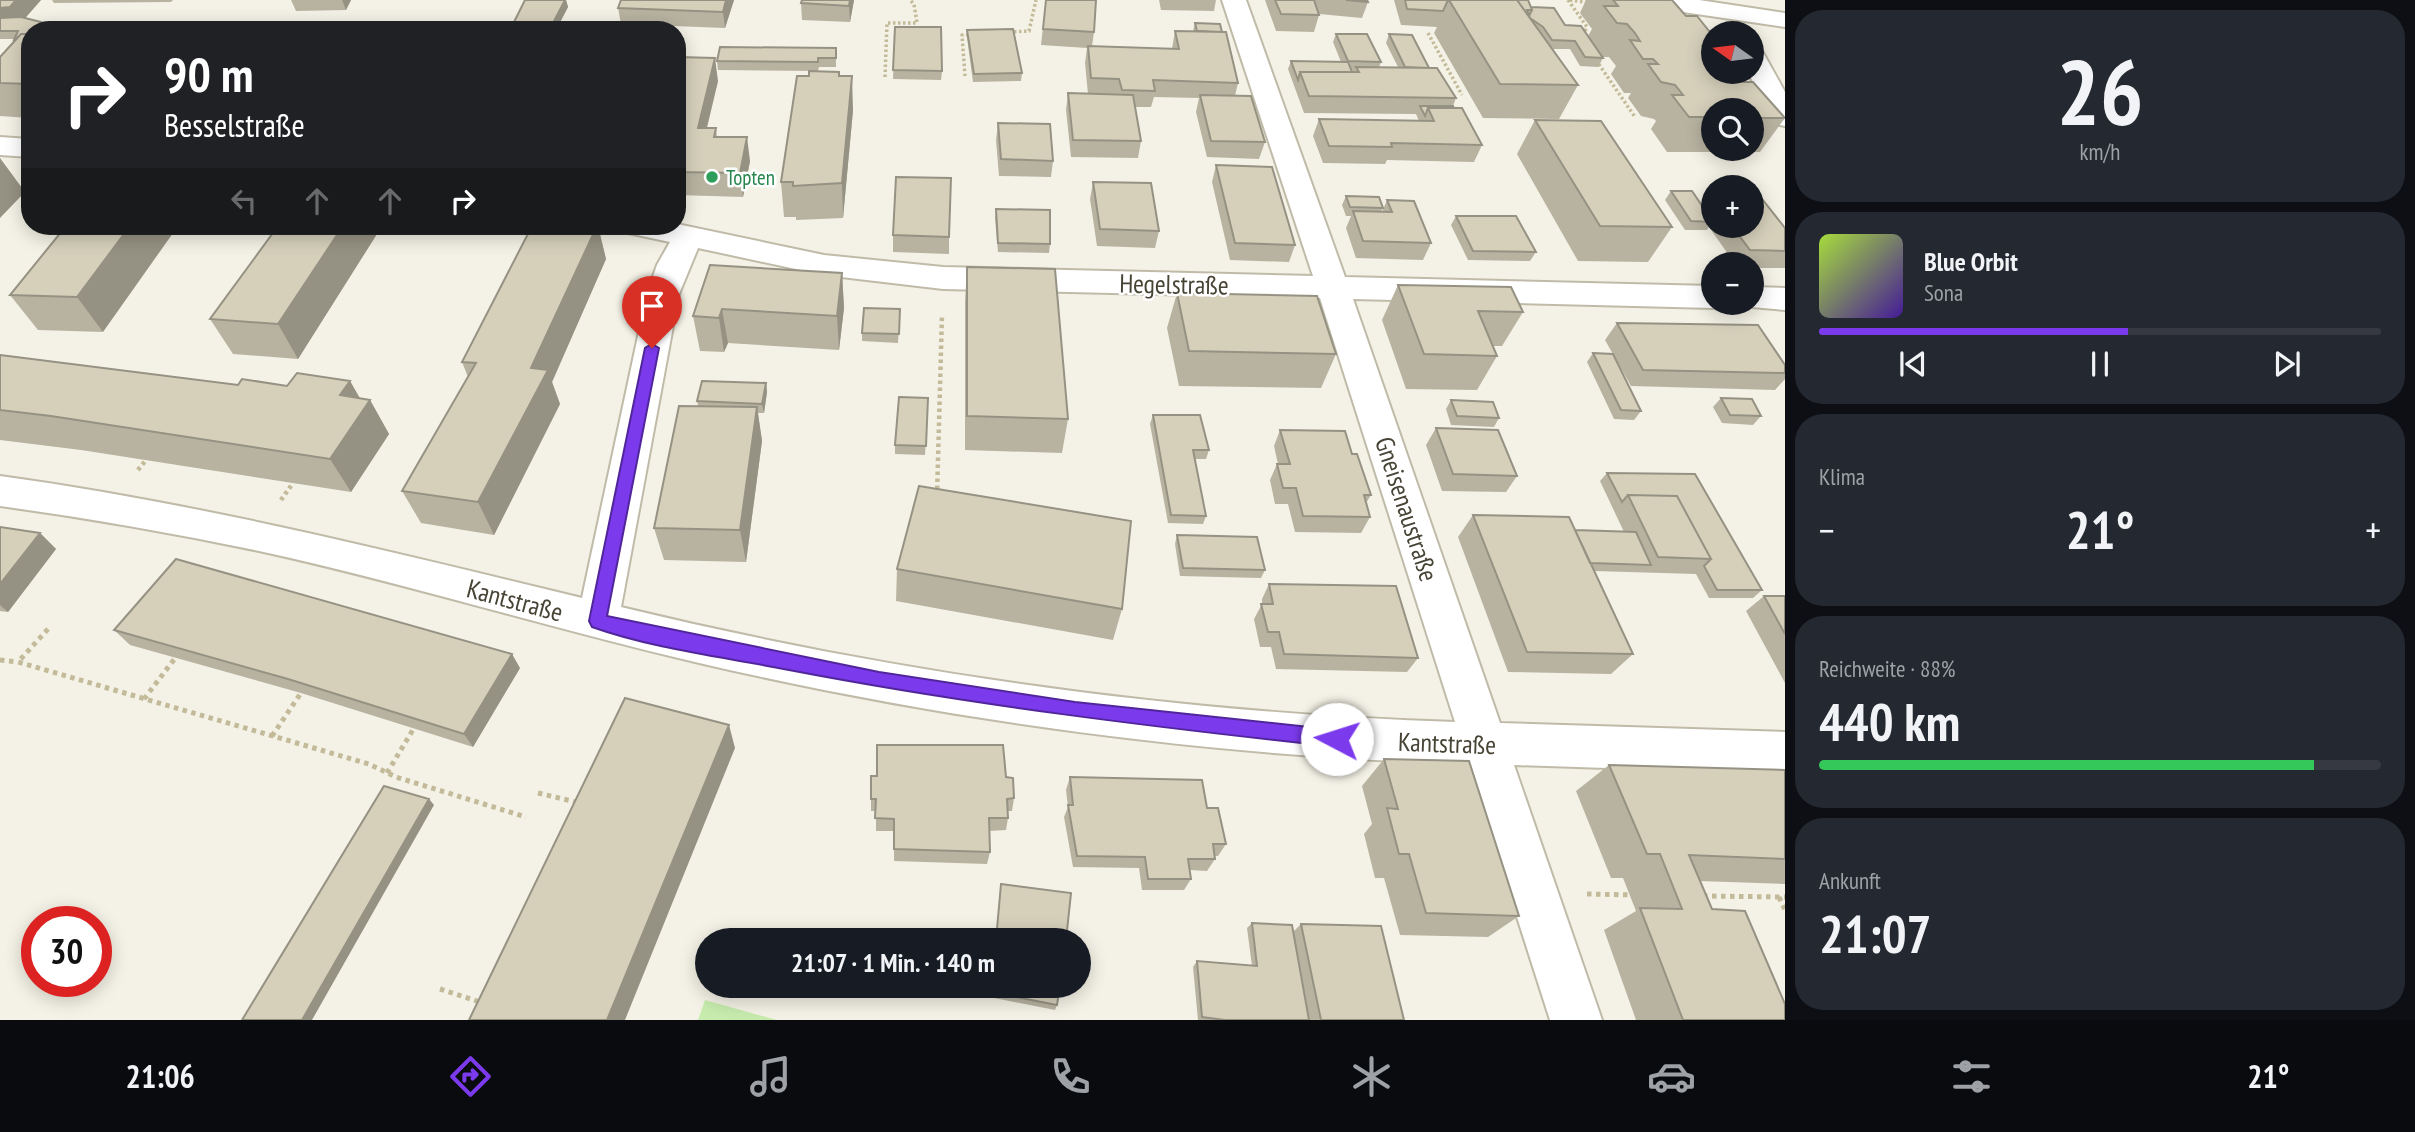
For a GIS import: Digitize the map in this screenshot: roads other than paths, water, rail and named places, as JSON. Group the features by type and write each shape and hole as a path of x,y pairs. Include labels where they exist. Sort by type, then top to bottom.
{"street":[{"name":"Gneisenaustraße","path":"1234,0 1333,288 1576,1020"},
{"path":"1649,0 1730,21"},
{"path":"1764,21 1785,20"},
{"path":"1764,77 1785,118"},
{"path":"0,146 21,147"},
{"name":"Hegelstraße","path":"680,235 824,265 943,278 1701,297"},
{"path":"598,621 663,294 673,265 689,237"},
{"path":"1764,298 1785,299"},
{"name":"Kantstraße","path":"0,491 108,506 256,535 697,645 879,680 1075,710 1337,739 1785,753"}],"place":[{"name":"Topten","path":"712,177"}]}
